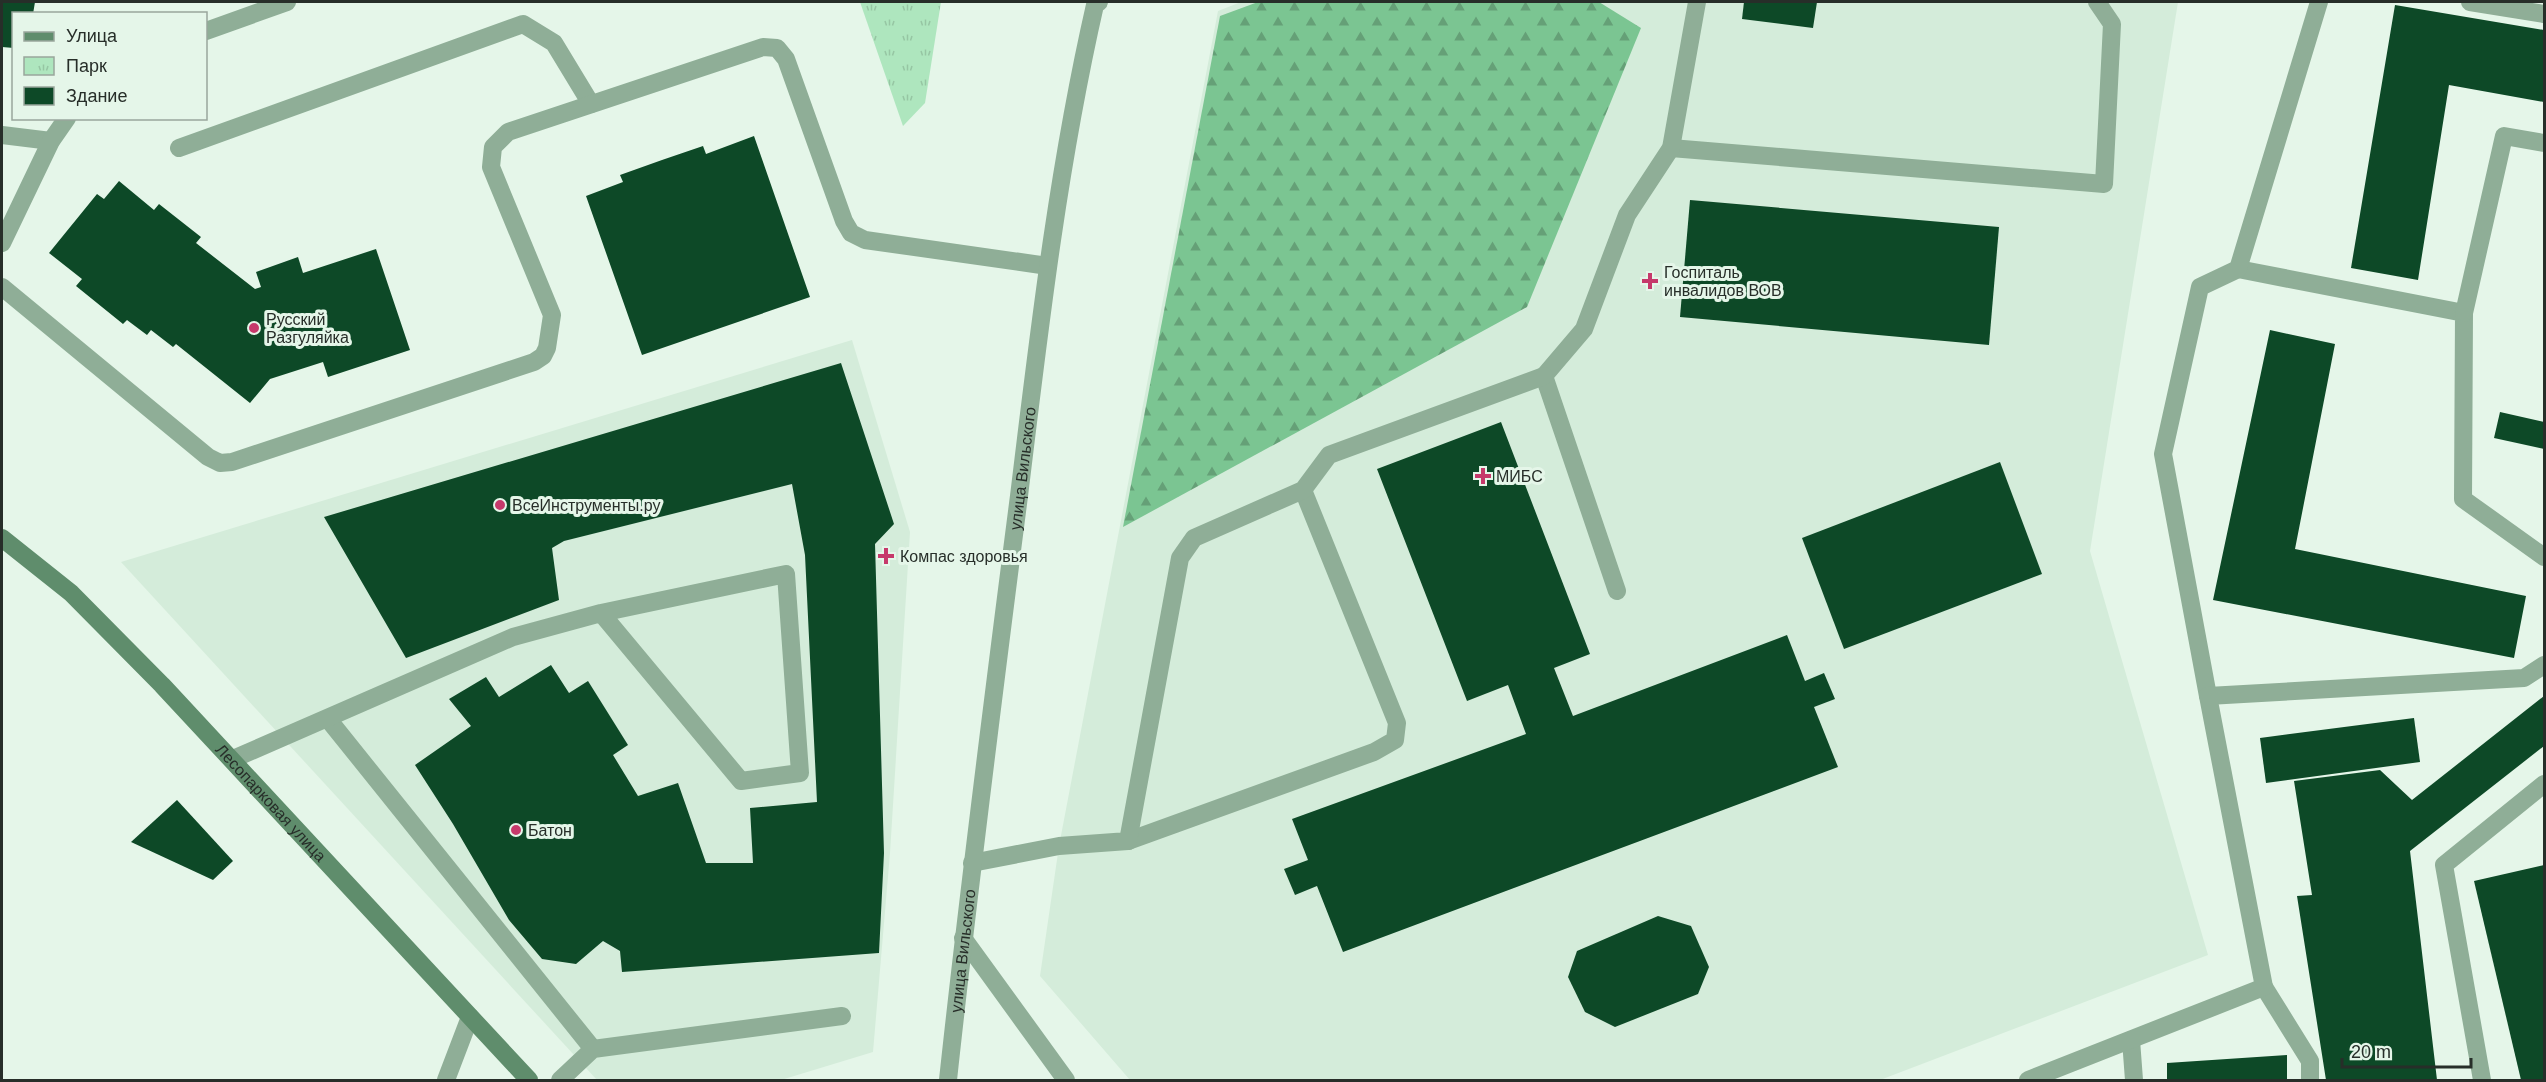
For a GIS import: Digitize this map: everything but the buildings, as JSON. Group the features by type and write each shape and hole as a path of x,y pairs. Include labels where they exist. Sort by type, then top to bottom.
{"main road":[{"name":"Лесопарковая улица","path":"2,538 71,593 233,759 529,1080"}],"street":[{"path":"207,31 287,2"},
{"name":"улица Вильского","path":"948,1080 972,863 1048,266 1075,93 1095,5 1099,2"},
{"path":"1128,841 1180,558 1194,538 1303,490 1329,455 1544,376 1584,329 1627,215 1671,148 1697,2"},
{"path":"1671,148 2104,184 2112,24 2097,2"},
{"path":"2238,269 2319,2"},
{"path":"2470,2 2544,14"},
{"path":"179,148 523,24 554,44 591,104"},
{"path":"2,287 208,457 220,463 232,462 534,362 543,356 547,348 552,315 491,167 493,147 508,132 763,46 777,48 786,59 844,221 851,233 866,240 1048,266"},
{"path":"2,243 51,141 65,120"},
{"path":"2,135 51,141"},
{"path":"2544,143 2504,136 2464,313 2463,499 2544,557"},
{"path":"2310,1080 2310,1060 2264,987 2163,454 2200,286 2238,269 2464,313"},
{"path":"1544,376 1617,591"},
{"path":"972,863 1059,846 1128,841 1374,752 1395,740 1397,723 1303,490"},
{"path":"233,759 513,637 600,613 786,574 800,774 741,781 600,613"},
{"path":"2208,696 2524,678 2544,665"},
{"path":"328,718 593,1049"},
{"path":"2482,1080 2445,865 2544,784"},
{"path":"963,938 1066,1080"},
{"path":"2028,1080 2264,987"},
{"path":"560,1080 593,1049 842,1016"},
{"path":"446,1080 470,1017"},
{"path":"2131,1040 2134,1080"}],"shaded area":[{"name":"Госпиталь инвалидов ВОВ","path":"1241,2 2178,2 2090,551 2208,955 1880,1080 1130,1080 1040,976 1059,846 1218,11"},
{"path":"852,340 910,532 890,853 873,1052 781,1080 597,1080 121,562"}],"green space":[{"path":"860,2 941,2 925,103 903,126"},
{"path":"1258,2 1599,2 1641,28 1527,307 1123,527 1220,16"}],"place":[{"name":"Госпиталь инвалидов ВОВ","path":"1650,281"},
{"name":"Русский Разгуляйка","path":"254,328"},
{"name":"МИБС","path":"1483,476"},
{"name":"ВсеИнструменты.ру","path":"500,505"},
{"name":"Компас здоровья","path":"886,556"},
{"name":"Батон","path":"516,830"}]}
